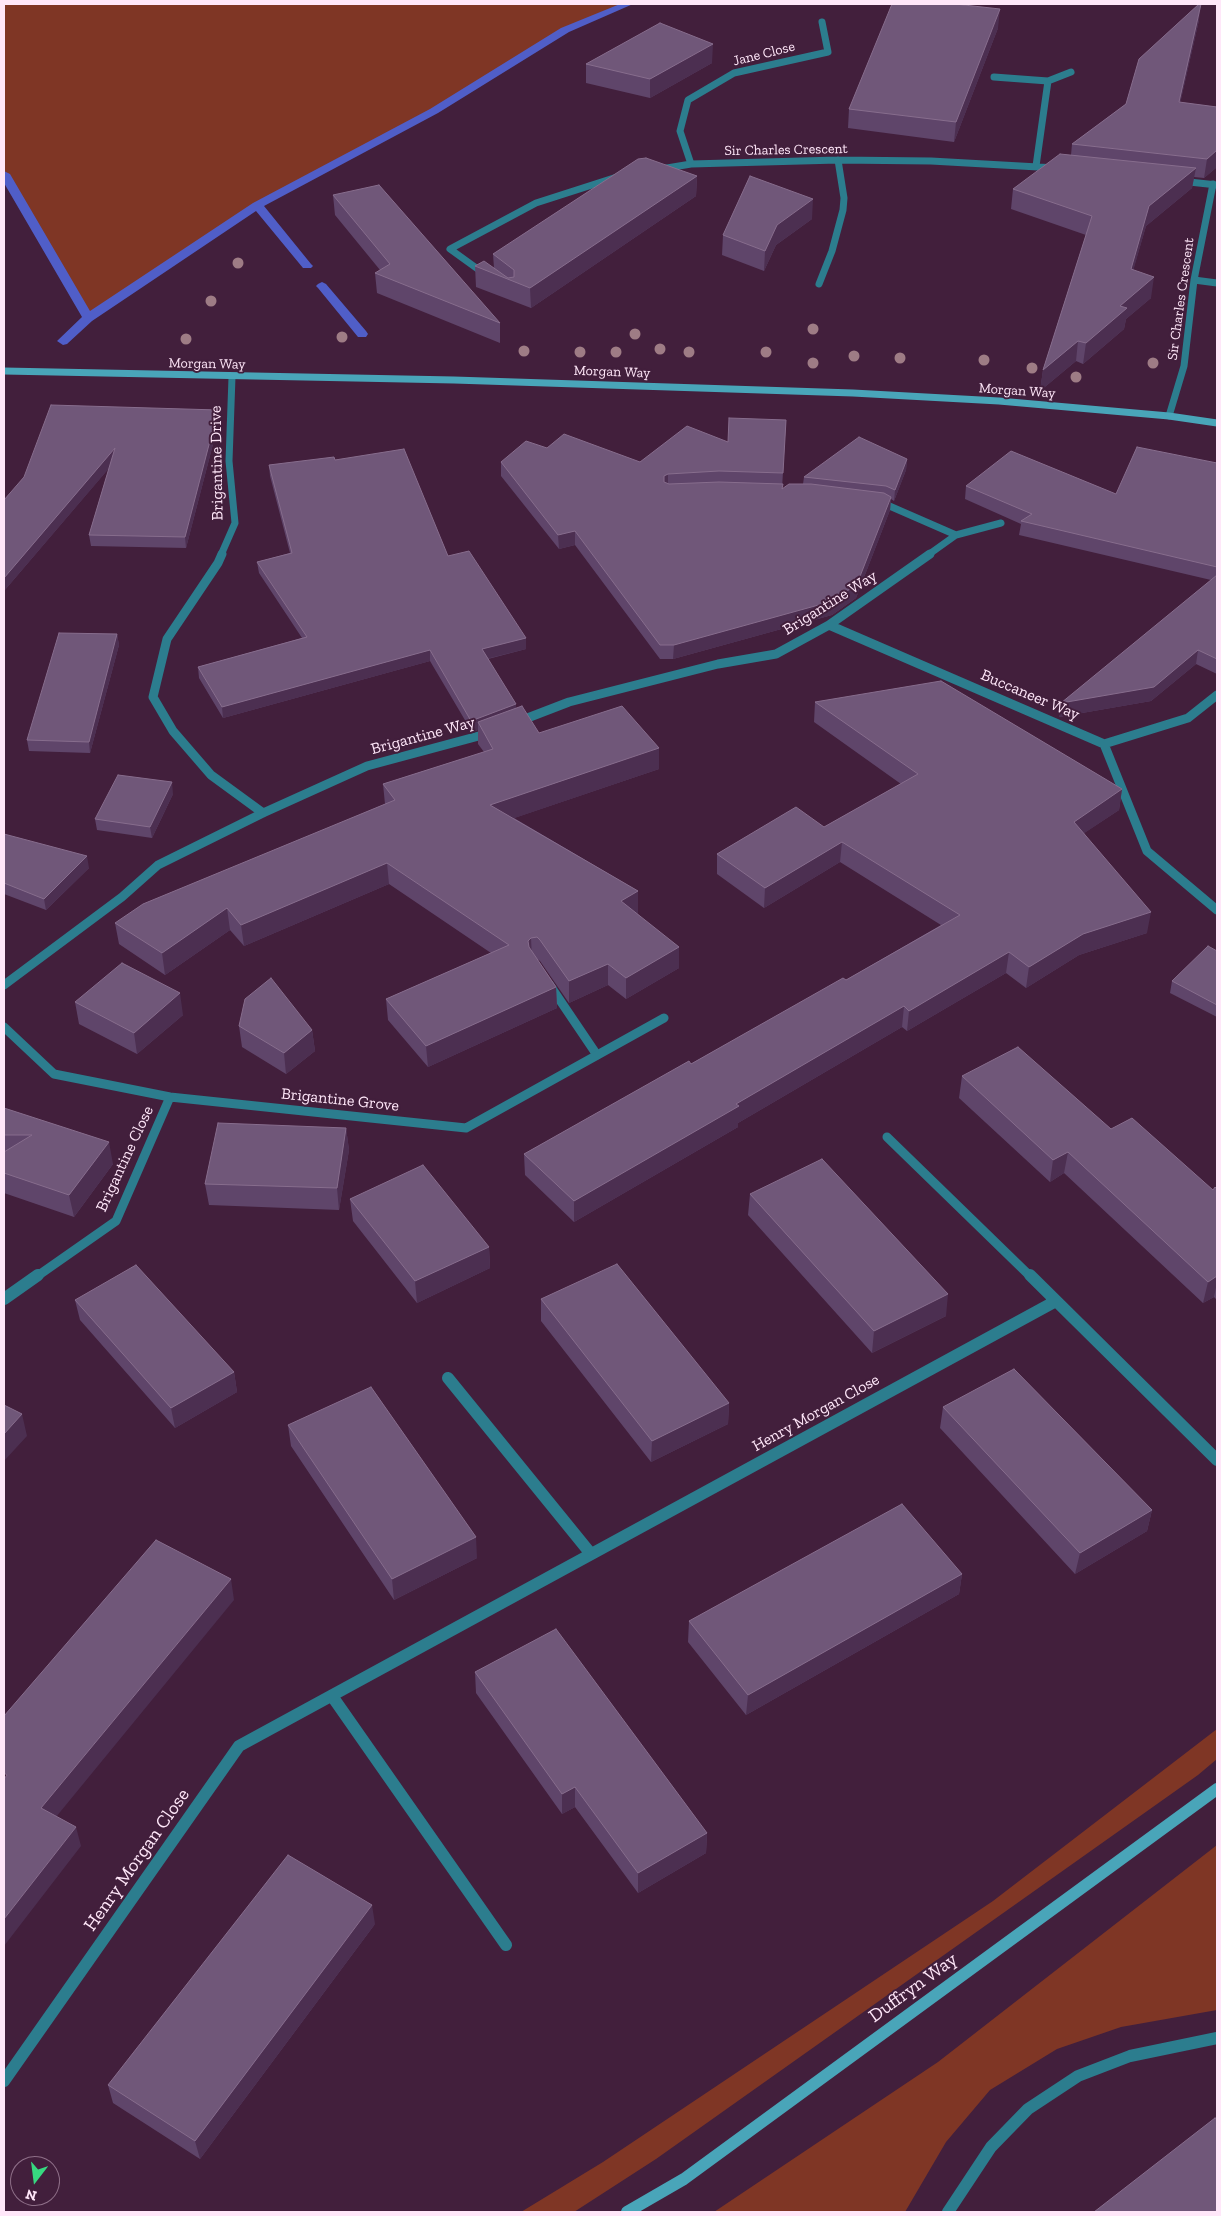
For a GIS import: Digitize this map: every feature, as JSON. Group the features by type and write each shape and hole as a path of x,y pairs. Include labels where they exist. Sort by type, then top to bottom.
{"street":[{"name":"Jane Close","path":"691,164 680,131 688,100 734,73 828,52 822,22"},
{"path":"994,76 1048,80 1071,72"},
{"path":"1036,166 1048,80"},
{"name":"Sir Charles Crescent","path":"651,171 691,164 838,160 1036,166 1066,169"},
{"path":"819,284 832,252 843,210 844,198 838,160"},
{"path":"496,282 450,249 536,203 612,178 632,174"},
{"name":"Sir Charles Crescent","path":"1169,416 1184,366 1194,280 1215,185 1174,180"},
{"path":"1194,280 1217,283"},
{"name":"Morgan Way","path":"4,372 464,380 853,393 999,401 1169,416 1217,423"},
{"name":"Brigantine Drive","path":"232,377 229,460 235,523 218,563 167,638 153,697 173,732 211,775 263,813"},
{"path":"866,500 884,502 956,535"},
{"name":"Brigantine Way","path":"4,986 122,897 158,865 263,813 367,766 482,736 569,702 718,664 776,654 829,625 956,535 1001,523"},
{"name":"Buccaneer Way","path":"829,625 1104,744"},
{"path":"1217,695 1188,718 1104,744 1147,851 1217,910"},
{"path":"540,973 597,1055"},
{"name":"Brigantine Grove","path":"4,1027 54,1074 170,1097 466,1128 664,1018"},
{"name":"Brigantine Close","path":"4,1299 116,1222 170,1097"},
{"path":"887,1137 1217,1460"},
{"name":"Henry Morgan Close","path":"4,2081 239,1746 1056,1301"},
{"path":"448,1378 591,1554"},
{"path":"332,1696 506,1945"},
{"name":"Duffryn Way","path":"627,2212 684,2179 1217,1789"},
{"path":"948,2212 990,2147 1028,2109 1078,2076 1130,2056 1217,2038"}],"shaded area":[{"path":"4,4 628,4 565,30 434,111 257,205 88,318 4,174"},
{"path":"1217,1729 1217,1759 1198,1775 656,2159 574,2212 521,2212 603,2162 993,1901"},
{"path":"1217,1845 1217,2010 1121,2027 1057,2049 990,2090 946,2142 905,2212 714,2212 938,2062"}],"building":[{"path":"892,4 955,4 1000,9 956,122 849,109"},
{"path":"1201,4 1179,102 1217,107 1217,150 1207,159 1072,144 1126,104 1139,59"},
{"path":"660,23 713,44 650,79 586,64"},
{"path":"1060,154 1196,168 1149,206 1131,269 1154,277 1120,306 1127,308 1086,343 1078,341 1043,370 1092,216 1013,189"},
{"path":"646,158 697,176 530,288 475,266 484,261 508,278 514,277 514,270 493,254 638,159"},
{"path":"750,176 813,199 777,225 765,251 723,235"},
{"path":"379,185 500,323 375,273 390,264 333,195"},
{"path":"51,405 218,410 185,537 89,535 115,448 4,578 4,500 24,477"},
{"path":"729,418 786,420 783,473 719,471 668,474 664,476 664,482 669,484 719,482 783,484 782,489 789,484 811,484 884,493 891,497 857,584 833,601 674,645 660,645 575,531 558,535 501,462 526,441 547,448 564,434 640,462 687,426 728,442"},
{"path":"859,437 907,459 895,490 886,486 804,477"},
{"path":"1137,447 1217,463 1217,567 1021,521 1032,514 966,486 1011,451 1116,494"},
{"path":"404,449 448,556 469,551 526,638 482,649 516,704 471,721 430,650 222,707 198,667 307,637 257,562 292,553 269,465 334,457 335,460"},
{"path":"1217,575 1217,659 1198,650 1154,687 1061,703"},
{"path":"59,633 117,634 89,742 27,740"},
{"path":"941,681 1122,789 1074,822 1151,912 1083,934 1029,967 1009,952 909,1011 904,1006 736,1104 739,1106 574,1201 524,1154 689,1061 691,1064 843,978 846,980 960,915 842,842 765,888 717,854 796,807 824,827 918,774 815,702"},
{"path":"522,706 539,733 622,706 659,748 490,805 638,891 621,901 679,947 626,978 608,964 569,981 540,940 537,937 531,938 528,941 529,947 556,987 426,1046 386,999 509,945 387,863 241,925 227,908 162,953 115,923 143,904 395,800 383,784 493,749 478,722"},
{"path":"118,775 172,782 150,827 95,819"},
{"path":"4,834 87,856 44,899 4,883"},
{"path":"1208,946 1217,951 1217,1005 1172,981"},
{"path":"122,963 180,993 134,1033 75,1002"},
{"path":"271,978 312,1030 284,1053 239,1026 245,999"},
{"path":"1018,1047 1111,1129 1132,1118 1213,1190 1215,1187 1217,1189 1217,1276 1208,1282 1068,1152 1053,1160 962,1076"},
{"path":"4,1108 109,1142 69,1195 4,1173 4,1152 32,1135 4,1135"},
{"path":"218,1123 346,1128 337,1188 205,1184"},
{"path":"822,1159 948,1294 874,1331 750,1194"},
{"path":"423,1165 489,1247 415,1281 350,1199"},
{"path":"617,1264 729,1403 652,1441 541,1299"},
{"path":"136,1265 234,1372 171,1408 75,1300"},
{"path":"1014,1369 1152,1510 1080,1553 943,1407"},
{"path":"371,1387 476,1537 392,1579 288,1425"},
{"path":"4,1405 22,1414 4,1434"},
{"path":"902,1504 962,1574 748,1695 689,1621"},
{"path":"156,1540 231,1579 41,1808 76,1827 4,1919 4,1779 7,1775 4,1773 4,1716"},
{"path":"556,1629 707,1833 638,1873 575,1787 562,1794 475,1672"},
{"path":"288,1855 372,1905 195,2141 108,2085"},
{"path":"1215,2118 1217,2119 1217,2212 1094,2212"}],"waterway":[{"path":"257,205 434,111 565,30 628,4"},
{"path":"4,174 88,318"},
{"path":"88,318 257,205"},
{"path":"257,205 307,266"},
{"path":"322,286 362,334"},
{"path":"63,341 88,318"}]}
